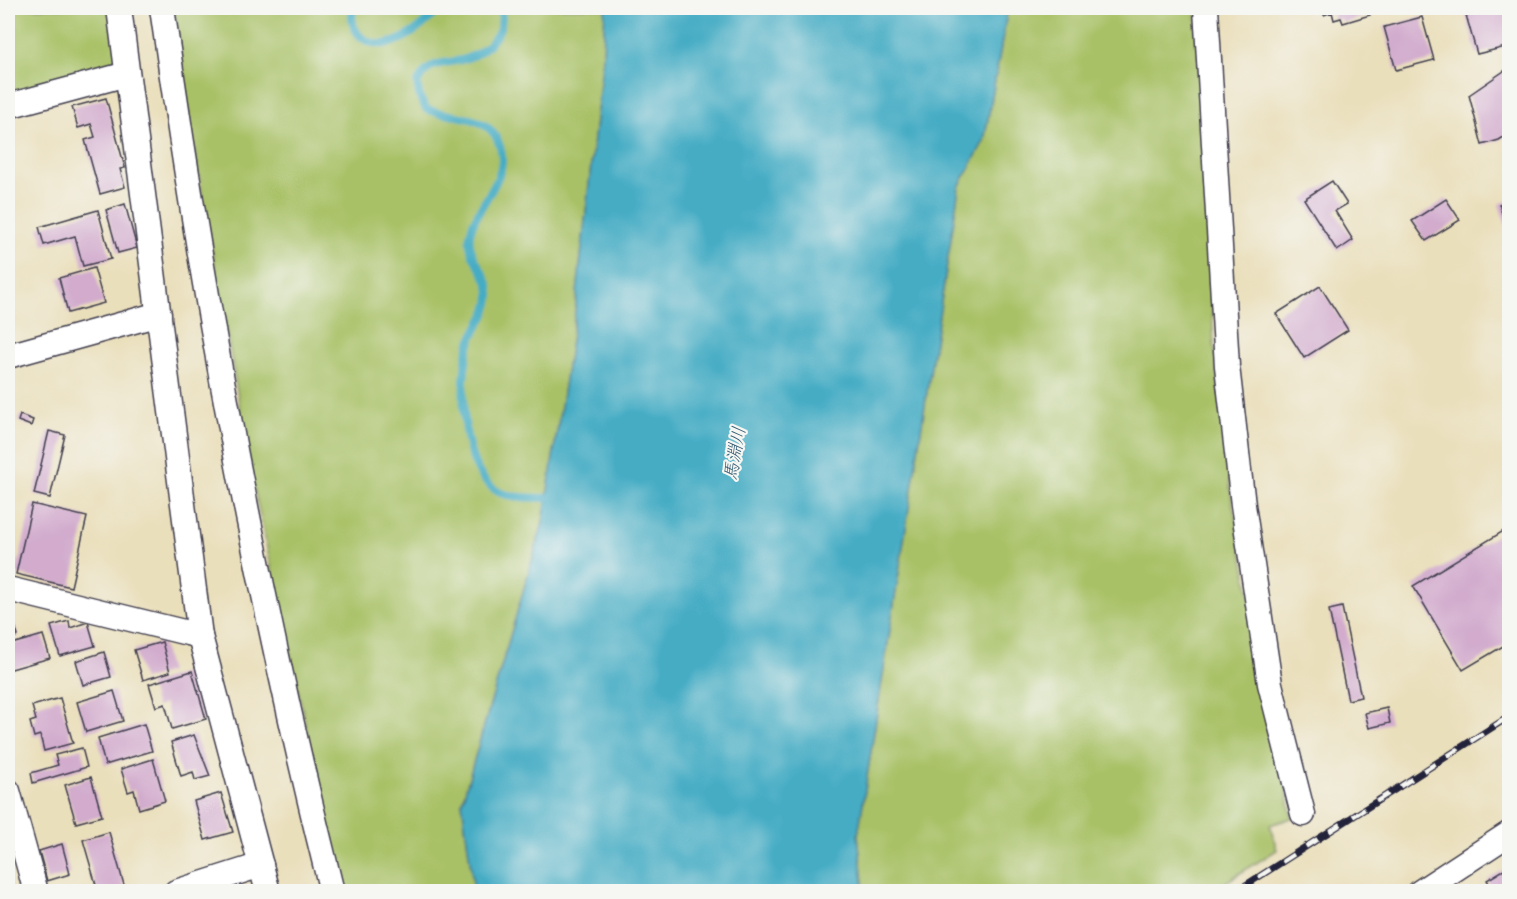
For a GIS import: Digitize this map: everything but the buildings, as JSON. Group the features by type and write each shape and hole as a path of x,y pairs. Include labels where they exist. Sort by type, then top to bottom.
{"street":[{"path":"119,8 200,636 268,891"},
{"path":"162,8 180,136 255,555 299,760 332,891"},
{"path":"1206,8 1227,366 1243,505 1270,684 1302,814"},
{"path":"8,106 127,74"},
{"path":"8,356 159,314"},
{"path":"8,589 200,636"},
{"path":"8,791 36,891"},
{"path":"1420,891 1509,834"},
{"path":"176,891 261,865"}],"green space":[{"path":"8,8 111,8 118,56 110,69 14,95 8,90"},
{"path":"174,8 605,8 603,56 574,321 543,523 462,802 474,891 342,891 255,493 193,143"},
{"path":"1008,8 1196,8 1214,345 1231,494 1292,818 1270,825 1277,850 1212,891 864,892 858,835 959,187 984,141"}],"water":[{"name":"馬淵川","path":"605,8 1008,8 984,141 959,187 858,835 864,891 474,891 462,802 543,523 574,321 603,56"}],"waterway":[{"path":"353,8 353,23 358,34 371,43 382,44 404,38 414,32 440,8"},
{"path":"500,8 501,25 487,46 465,59 433,66 417,83 420,98 426,109 464,117 482,124 496,137 501,151 502,164 499,176 474,221 470,234 471,250 489,285 490,300 486,313 470,343 466,359 465,421 474,461 482,477 494,489 512,496 547,498"}],"railway":[{"path":"1235,892 1510,716"}]}
